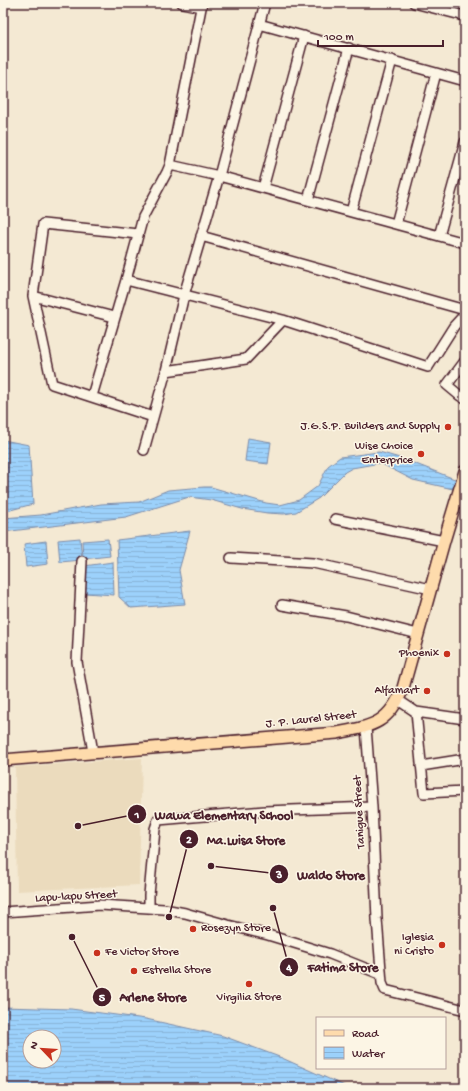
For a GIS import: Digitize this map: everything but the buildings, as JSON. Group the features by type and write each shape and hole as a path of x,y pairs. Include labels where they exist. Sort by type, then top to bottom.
{"main road":[{"name":"J. P. Laurel Street","path":"3,760 337,733 366,727 379,721 393,709 403,688 464,474"}],"street":[{"path":"92,396 143,217 168,172 170,165 201,5 182,3"},
{"path":"144,450 166,371 184,295 220,176 265,3"},
{"path":"414,3 465,16"},
{"path":"260,24 465,81"},
{"path":"263,188 304,36"},
{"path":"308,200 349,48"},
{"path":"351,212 392,60"},
{"path":"396,224 436,73"},
{"path":"439,236 465,142"},
{"path":"170,165 220,176 465,242"},
{"path":"138,234 43,224 33,296 52,384 153,417"},
{"path":"201,236 465,310"},
{"path":"126,280 283,320 428,367 454,326 465,314"},
{"path":"33,296 114,317"},
{"path":"166,371 246,359 283,320"},
{"path":"465,361 447,385 465,399"},
{"path":"335,519 444,541"},
{"path":"231,558 314,563 431,589"},
{"path":"82,561 77,662 93,752"},
{"path":"282,605 346,616 418,634"},
{"path":"398,700 416,712 465,719"},
{"path":"416,712 424,793 465,792"},
{"name":"Tanigue Street","path":"366,727 372,807 380,974 382,983 385,990 465,1010"},
{"path":"421,766 465,759"},
{"path":"149,908 148,895 154,836 158,820 265,810 372,807"},
{"name":"Lapu-lapu Street","path":"3,912 100,905 149,908 185,913 268,934 330,954 380,974"}],"shaded area":[{"path":"142,758 139,885 17,891 15,767"}],"water":[{"path":"248,438 271,442 268,464 245,461"},
{"path":"3,440 29,445 33,504 3,512"},
{"path":"379,452 403,459 465,483 465,493 413,480 380,463 352,468 345,472 319,498 296,512 284,514 267,513 242,509 211,500 189,497 126,517 3,532 3,518 41,515 101,504 139,502 168,490 211,487 266,503 280,505 299,500 318,486 328,466 340,457"},
{"path":"190,531 179,570 185,604 131,608 119,597 117,540"},
{"path":"80,538 82,560 60,562 58,540"},
{"path":"108,539 110,556 83,559 82,541"},
{"path":"46,541 48,564 26,567 24,544"},
{"path":"113,562 114,595 85,593 84,566"},
{"path":"3,1007 71,1009 146,1019 223,1036 282,1058 349,1088 3,1088"}],"place":[{"name":"J.G.S.P. Builders and Supply","path":"448,427"},
{"name":"Wise Choice Enterprice","path":"421,454"},
{"name":"Phoenix","path":"447,654"},
{"name":"Alfamart","path":"427,691"},
{"name":"Wawa Elementary School","path":"78,826"},
{"name":"Waldo Store","path":"211,866"},
{"name":"Fatima Store","path":"273,908"},
{"name":"Ma.Luisa Store","path":"169,917"},
{"name":"Rosezyn Store","path":"193,929"},
{"name":"Arlene Store","path":"72,937"},
{"name":"Iglesia ni Cristo","path":"442,945"},
{"name":"Fe Victor Store","path":"97,953"},
{"name":"Estrella Store","path":"134,971"},
{"name":"Virgilia Store","path":"249,984"}]}
